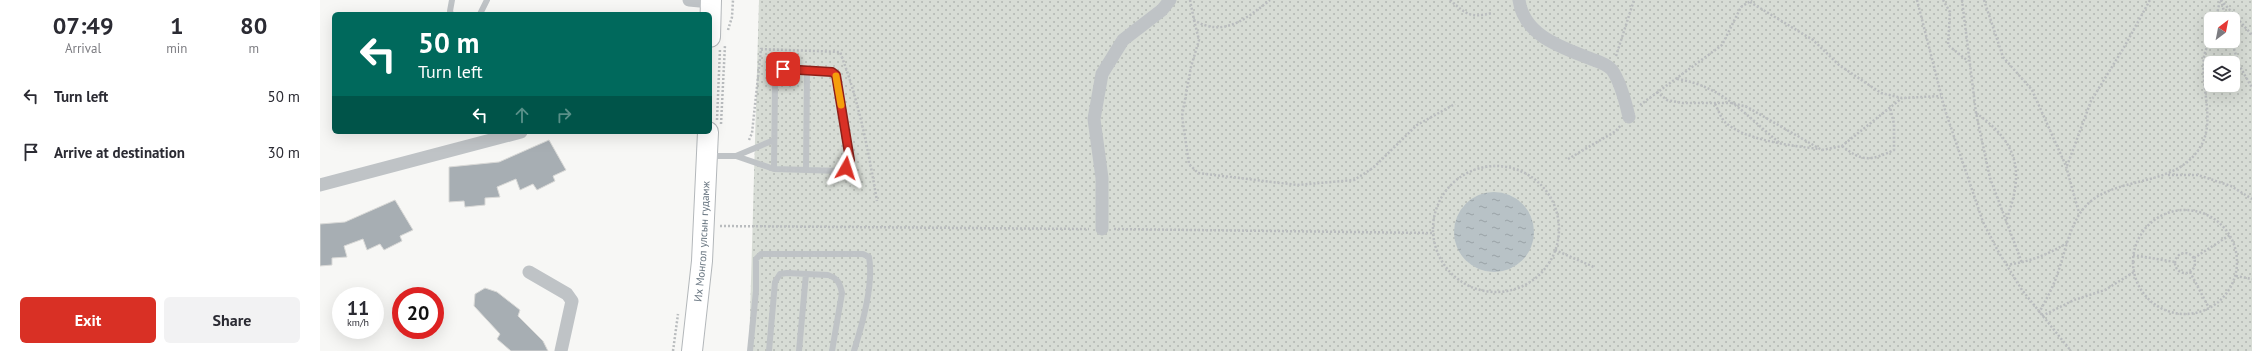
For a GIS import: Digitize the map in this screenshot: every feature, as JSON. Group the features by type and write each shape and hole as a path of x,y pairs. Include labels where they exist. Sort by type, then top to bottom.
{"main road":[{"path":"711,1 715,40"},
{"name":"Их Монгол улсын гудамж","path":"692,351 702,261 707,156 711,134"}],"street":[{"path":"689,0 711,1"},
{"path":"1102,229 1102,178 1094,119 1102,74 1123,40 1162,10 1170,0"},
{"path":"1519,0 1520,8 1532,28 1549,42 1603,64 1612,70 1629,117"},
{"path":"320,185 513,134"},
{"path":"529,272 567,294 572,301 561,351"}],"lane":[{"path":"450,12 452,0"},
{"path":"481,12 487,0"},
{"path":"707,156 736,156 774,169 841,171 850,160 836,75 832,72 783,69 776,74 774,169"},
{"path":"806,170 807,70"},
{"path":"736,156 774,140"},
{"path":"750,351 756,259 758,256 762,254 863,254 869,257 872,269 860,330 854,351"},
{"path":"768,351 775,282 780,274 806,274 835,277 840,284 842,293 832,351"},
{"path":"799,351 806,274"}],"path":[{"path":"1190,0 1199,40 1191,67 1182,116 1189,164 1198,173 1297,185 1354,180 1373,168 1417,125 1455,104"},
{"path":"1194,20 1206,28 1217,29 1234,24 1270,0"},
{"path":"1450,0 1462,12 1476,17 1492,13"},
{"path":"1612,70 1634,0"},
{"path":"1916,0 1941,96 1977,206 1990,236 2006,265 2039,313 2071,351"},
{"path":"1942,0 1950,12 1948,45 1968,61"},
{"path":"1962,0 1968,61 1976,113 1990,178 2022,263"},
{"path":"1984,0 2003,57 2032,90 2066,166 2079,214"},
{"path":"2066,166 2091,101 2124,49 2150,0"},
{"path":"2217,12 2220,0"},
{"path":"2220,0 2224,12"},
{"path":"2220,0 2252,35"},
{"path":"1652,96 1700,59 1722,45 1741,7 1751,1 1813,40 1839,64 1881,93 1902,98 1941,96"},
{"path":"712,130 715,40"},
{"path":"2168,175 2192,157 2202,144 2207,125 2204,57 2207,48"},
{"path":"2234,48 2238,64 2252,88"},
{"path":"1676,79 1707,87 1724,96 1781,144"},
{"path":"1657,92 1667,100 1682,103 1732,103 1747,106 1822,150"},
{"path":"1715,104 1724,121 1737,129 1761,139 1781,144 1822,150 1842,146 1902,98"},
{"path":"1842,146 1854,156 1876,159 1894,150 1894,124 1890,108"},
{"path":"1976,113 1991,124 2005,138 2014,160 2017,184 2006,221"},
{"path":"1568,159 1616,131 1629,117"},
{"path":"1498,166 1518,170 1537,181 1550,197 1558,216 1559,237 1555,250 1553,257 1541,274 1524,286 1504,292 1483,292 1464,284 1448,271 1437,253 1432,233 1434,212 1444,193 1458,178 1477,169 1498,166"},
{"path":"2039,313 2057,276 2067,243 2079,214 2091,201 2115,188 2168,175 2198,174 2231,186 2252,199"},
{"path":"2179,209 2196,210 2212,216 2230,235 2234,242 2238,259 2236,276 2228,292 2216,304 2200,312 2183,314 2166,310 2151,301 2140,288 2134,272 2133,255 2138,238 2148,224 2162,214 2179,209"},
{"path":"717,226 1432,233"},
{"path":"2194,258 2230,235"},
{"path":"2006,265 2022,263 2053,252 2067,243"},
{"path":"1555,250 1594,267"},
{"path":"2190,272 2181,272 2176,268 2175,262 2181,254 2188,254 2194,258"},
{"path":"2133,255 2175,262"},
{"path":"2190,272 2194,267 2194,258"},
{"path":"2042,316 2074,300 2105,290 2134,272"},
{"path":"2190,272 2209,308"},
{"path":"2236,276 2252,279"},
{"path":"673,351 679,309"}],"shaded area":[{"path":"759,0 2252,0 2252,351 749,351"}],"water":[{"path":"1494,192 1509,195 1522,204 1531,217 1534,232 1531,247 1522,260 1509,269 1494,272 1479,269 1466,260 1457,247 1454,232 1457,217 1466,204 1479,195"}],"building":[{"path":"549,140 566,170 553,176 555,181 537,190 533,184 520,190 516,179 497,187 500,197 485,198 485,205 465,207 464,201 449,202 449,167 499,162"},
{"path":"395,200 413,230 400,236 402,241 384,250 380,244 367,250 363,239 344,246 347,257 332,258 332,265 320,266 320,224 345,222"},
{"path":"485,288 497,292 520,310 518,316 543,341 548,351 511,351 497,339 500,334 474,306 475,294"}],"slow traffic":[{"path":"836,76 841,105"}],"route":[{"path":"783,69 832,72 836,75 850,160 846,168"}]}
